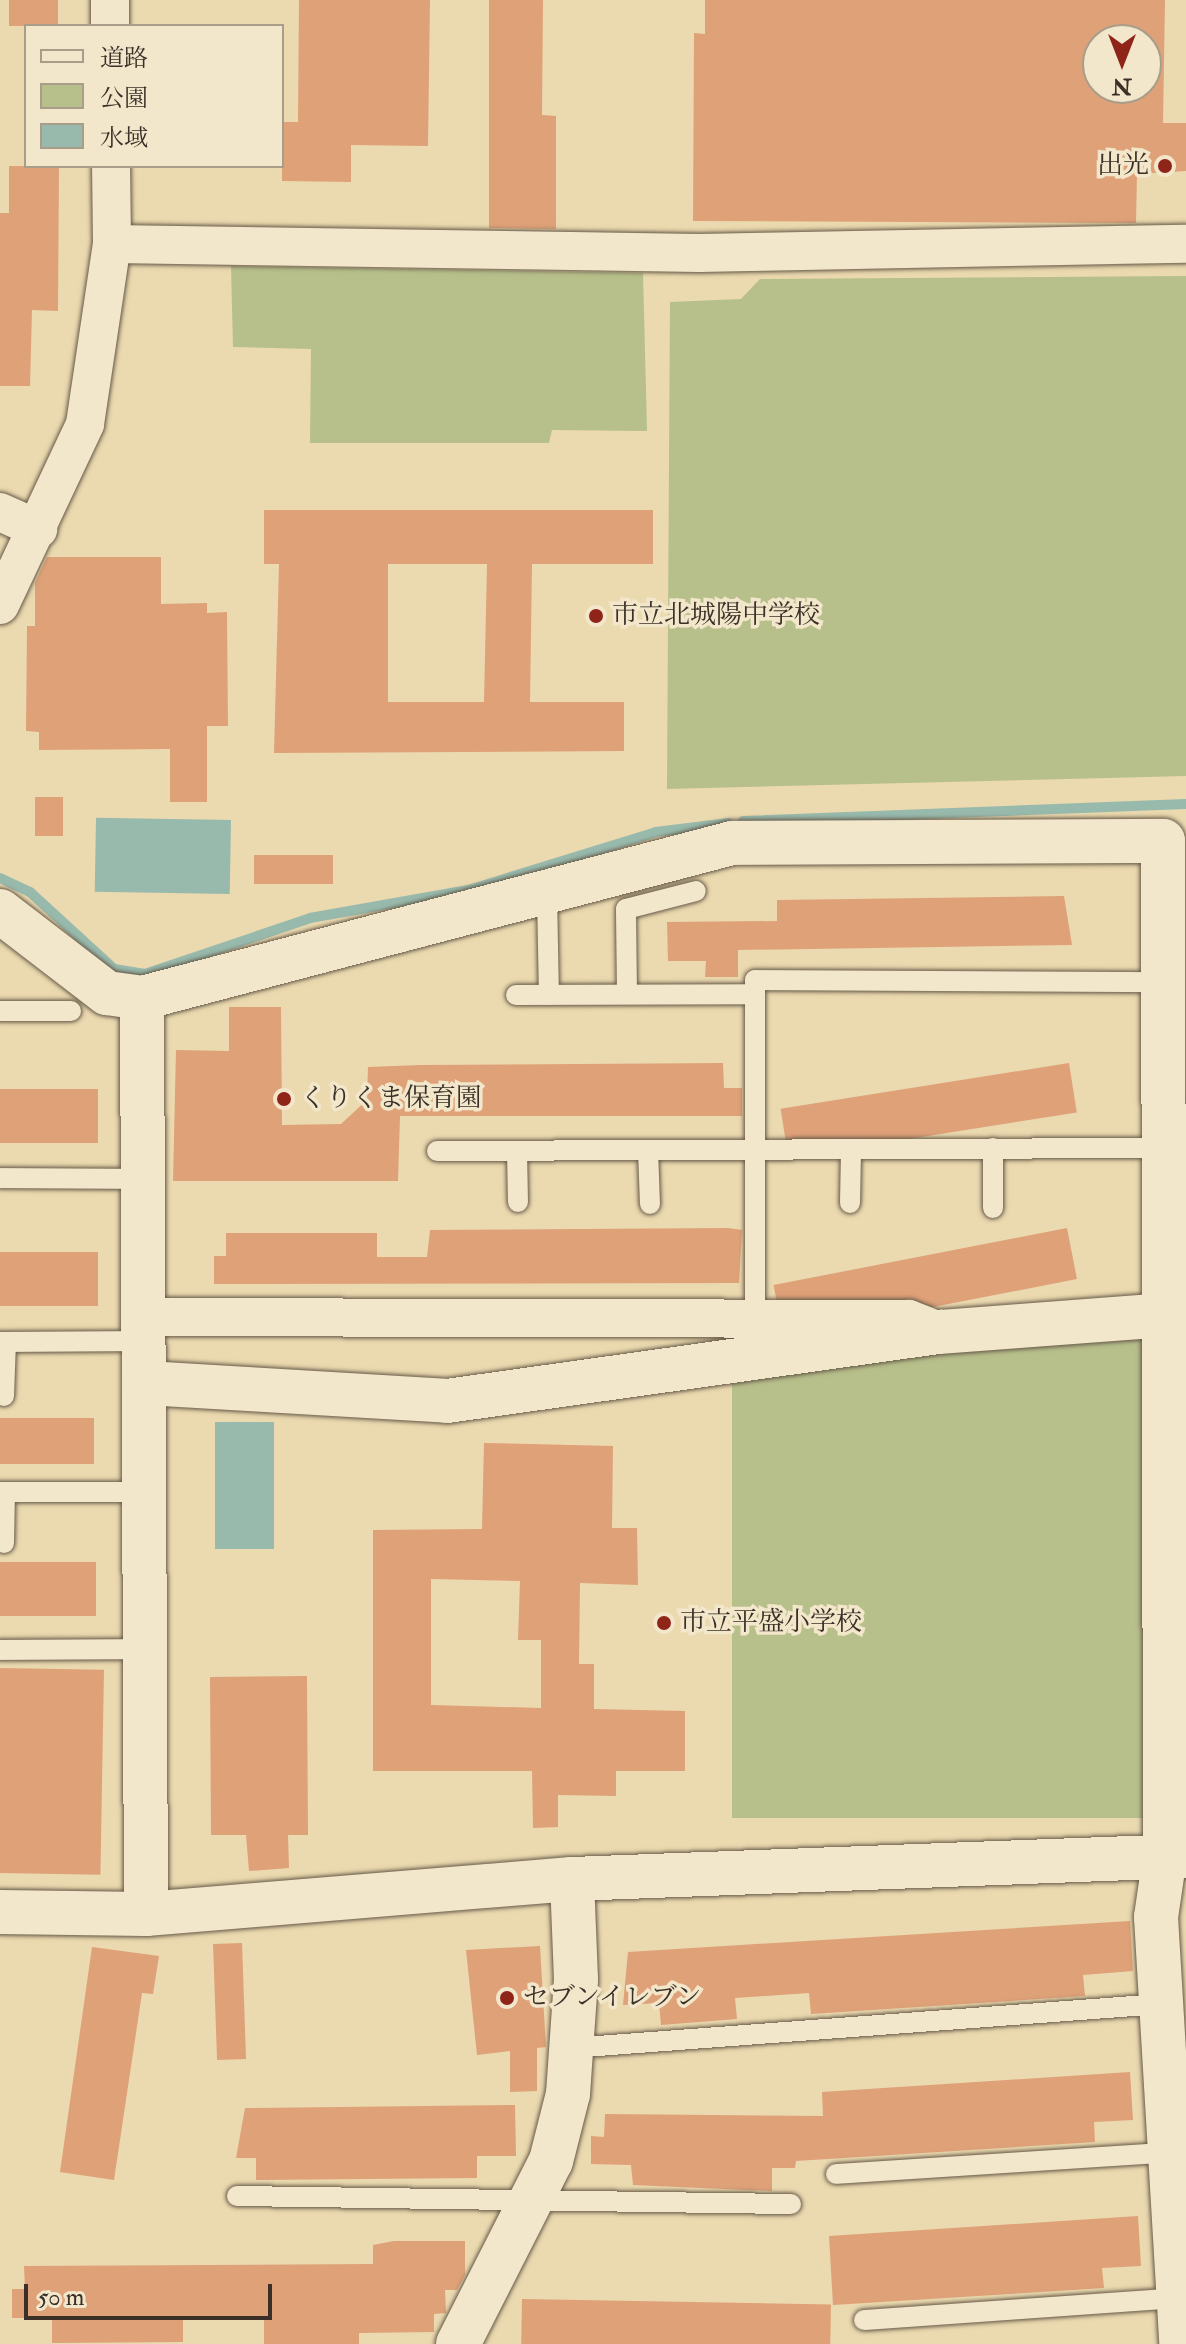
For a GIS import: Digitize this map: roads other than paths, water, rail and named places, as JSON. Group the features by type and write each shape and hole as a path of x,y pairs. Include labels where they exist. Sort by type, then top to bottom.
{"street":[{"path":"110,0 110,24"},
{"path":"0,605 85,424 112,244 111,168"},
{"path":"112,244 699,253 1186,244"},
{"path":"0,512 38,529"},
{"path":"0,911 107,993 142,998 732,843 1163,841 1164,1315 1176,1856 1156,1917 1181,2298 1181,2344"},
{"path":"142,998 150,1492 146,1914"},
{"path":"147,1347 447,1401 940,1332 1164,1315"},
{"path":"147,1347 755,1318 909,1319 940,1332"},
{"path":"0,1912 146,1914 572,1879 1176,1856"},
{"path":"458,2344 533,2195 568,2094 572,1879"}],"lane":[{"path":"627,994 626,909 696,891"},
{"path":"547,894 549,995"},
{"path":"755,1318 755,980 1163,982"},
{"path":"516,995 755,994"},
{"path":"0,1011 71,1011"},
{"path":"993,1148 993,1208"},
{"path":"437,1151 1164,1148"},
{"path":"850,1203 851,1149"},
{"path":"648,1150 650,1204"},
{"path":"517,1151 518,1202"},
{"path":"0,1178 145,1179"},
{"path":"4,1396 3,1342 147,1347"},
{"path":"4,1543 2,1492 150,1492"},
{"path":"0,1650 150,1649"},
{"path":"571,2048 1160,2004"},
{"path":"836,2174 1172,2152"},
{"path":"237,2196 533,2195 791,2204"},
{"path":"864,2320 1181,2298"}],"water":[{"path":"96,818 231,820 230,894 95,892"},
{"path":"215,1422 274,1422 274,1549 215,1549"}],"waterway":[{"path":"743,821 1186,804"},
{"path":"0,878 30,892 114,969 145,974 310,918 472,889 656,832 728,823"}],"place":[{"name":"出光","path":"1165,166"},
{"name":"市立北城陽中学校","path":"596,616"},
{"name":"くりくま保育園","path":"284,1099"},
{"name":"市立平盛小学校","path":"664,1623"},
{"name":"セブンイレブン","path":"507,1998"}]}
